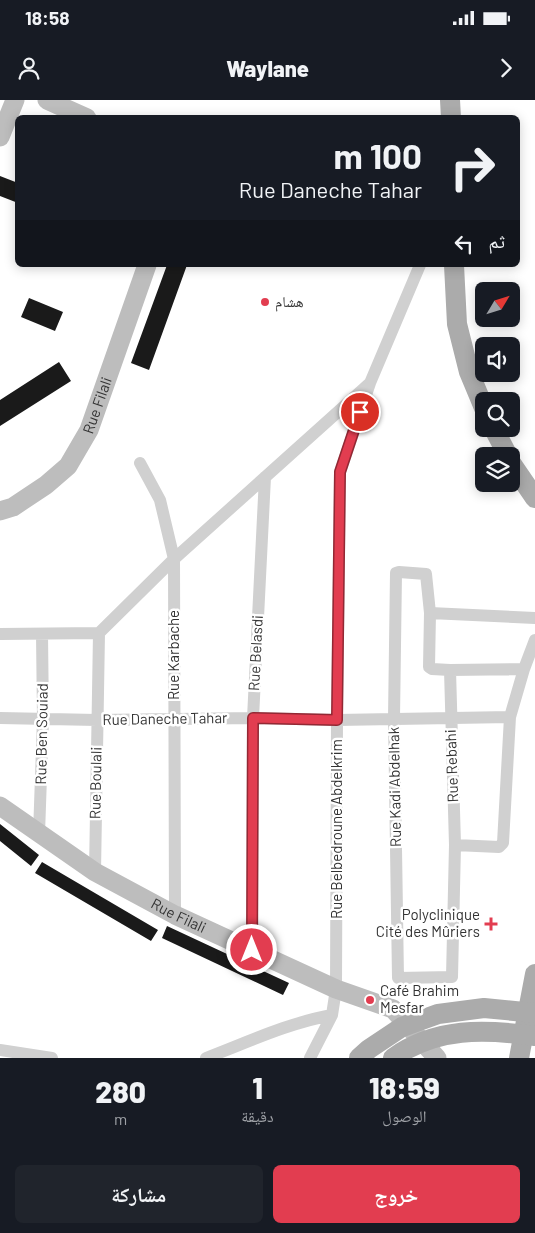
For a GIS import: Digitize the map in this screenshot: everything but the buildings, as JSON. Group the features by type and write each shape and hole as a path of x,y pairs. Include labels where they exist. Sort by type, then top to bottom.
{"main road":[{"path":"450,100 451,115"},
{"path":"454,267 457,324 469,372 477,392"},
{"path":"520,477 535,498"},
{"path":"519,1058 535,974"},
{"path":"359,1058 402,1027 438,1014 484,1008 535,1013"},
{"path":"393,1058 402,1051 443,1035 478,1030 535,1036"}],"street":[{"path":"0,137 15,100"},
{"path":"46,100 80,115"},
{"name":"Rue Filali","path":"0,511 13,507 46,485 68,466 89,430 147,267"},
{"name":"Rue Belbedroune Abdelkrim","path":"310,1058 332,1015 336,989 340,472 370,383 419,267"},
{"path":"0,634 99,633 174,560 265,476 370,383"},
{"name":"Rue Karbache","path":"140,463 160,500 174,560 175,915"},
{"name":"Rue Belasdi","path":"252,950 253,718 265,476"},
{"name":"Rue Kadi Abdelhak","path":"430,613 426,574 396,573 394,718 398,978 452,977"},
{"path":"524,669 432,669 430,667 430,613 535,618"},
{"name":"Rue Boulali","path":"95,872 99,633"},
{"name":"Rue Ben Souiad","path":"39,834 43,719 42,634"},
{"path":"455,845 499,847 503,843 510,717 524,669 535,640"},
{"name":"Rue Rebahi","path":"450,670 455,845 452,977"},
{"name":"Rue Daneche Tahar","path":"0,718 97,720 253,718 337,720 510,717"},
{"name":"Rue Filali","path":"0,806 95,872 175,915 336,989 393,1009 437,1058"},
{"path":"206,1058 308,1019 332,1015"},
{"path":"0,1050 52,1058"}],"place":[{"name":"هشام","path":"265,302"},
{"name":"Polyclinique Cité des Mûriers","path":"491,924"},
{"name":"Café Brahim Mesfar","path":"370,1000"}],"route":[{"path":"252,950 253,718 337,720 340,472 360,412"}]}
